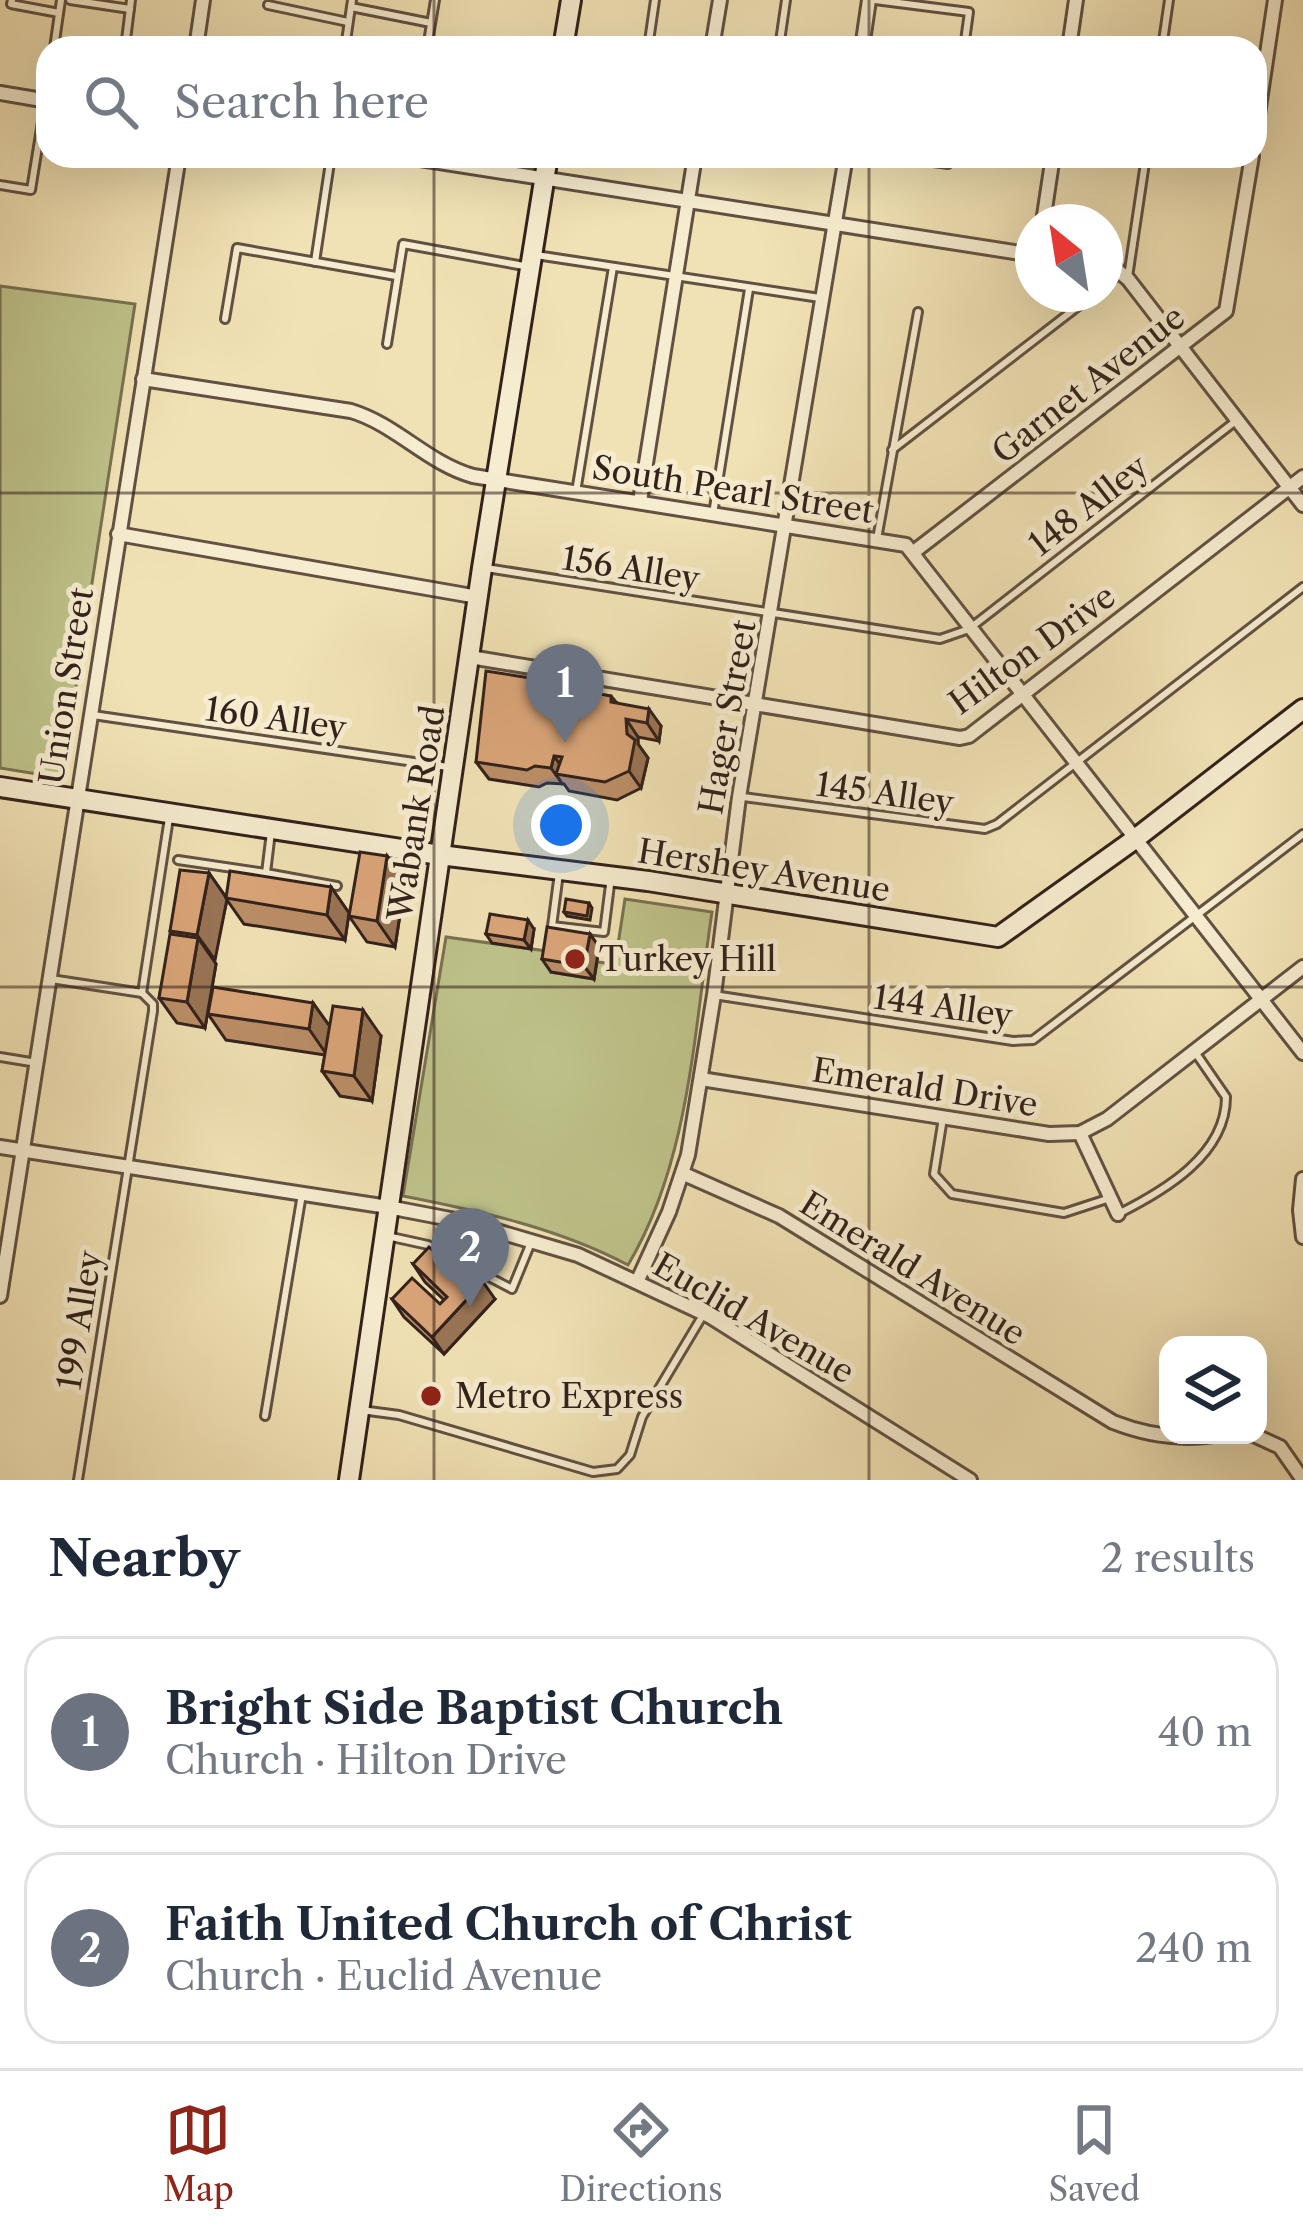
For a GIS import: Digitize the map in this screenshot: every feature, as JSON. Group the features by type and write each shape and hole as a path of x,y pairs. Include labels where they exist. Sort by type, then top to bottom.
{"main road":[{"path":"564,36 571,0"},
{"name":"Wabank Road","path":"349,1480 482,568 546,168"},
{"name":"Hershey Avenue","path":"0,787 998,937 1303,710"}],"street":[{"path":"198,36 203,0"},
{"path":"714,36 720,0"},
{"path":"864,36 872,0"},
{"path":"1071,36 1076,0"},
{"path":"1267,54 1275,0"},
{"path":"0,93 36,95"},
{"name":"Union Street","path":"0,1296 177,168"},
{"path":"480,168 1015,253"},
{"path":"640,501 693,168"},
{"name":"Hager Street","path":"638,1280 684,1174 714,995 739,796 844,168"},
{"path":"1046,204 1051,168"},
{"name":"Garnet Avenue","path":"915,551 1228,306 1250,168"},
{"path":"1124,276 1303,505"},
{"name":"South Pearl Street","path":"143,380 351,411 398,431 456,471 496,480 907,544 1303,1053"},
{"name":"Hilton Drive","path":"470,657 960,738 969,736 1303,477"},
{"path":"118,534 478,598"},
{"name":"Emerald Drive","path":"701,1079 1048,1134 1080,1132 1129,1104 1303,967"},
{"path":"1080,1132 1118,1214"},
{"name":"Euclid Avenue","path":"0,1147 388,1207 532,1240 638,1280 704,1314 970,1480"},
{"name":"Emerald Avenue","path":"684,1174 779,1216 1108,1419 1159,1434"},
{"path":"1303,1179 1303,1237"},
{"path":"1267,1441 1280,1447 1303,1480"}],"lane":[{"path":"12,0 11,4 59,13"},
{"path":"56,36 66,0 130,5 126,36"},
{"path":"429,36 435,0"},
{"path":"650,36 655,0"},
{"path":"781,36 786,0"},
{"path":"872,0 969,12 966,36"},
{"path":"1164,36 1169,0"},
{"path":"346,36 351,3 431,22"},
{"path":"268,5 348,22"},
{"path":"0,185 31,190 36,160"},
{"path":"315,262 329,168"},
{"path":"1124,276 1144,168"},
{"path":"387,344 403,244 614,267 824,298"},
{"path":"225,320 237,248 396,276"},
{"path":"576,492 614,267"},
{"path":"713,514 749,289"},
{"path":"877,539 918,312"},
{"path":"892,450 1071,312"},
{"name":"148 Alley","path":"969,628 1237,420"},
{"name":"156 Alley","path":"482,568 940,639 969,628"},
{"name":"145 Alley","path":"739,796 985,829 1303,587"},
{"name":"160 Alley","path":"90,714 455,768"},
{"name":"199 Alley","path":"78,1480 153,1012 153,1004 142,993 170,813"},
{"path":"266,873 272,829"},
{"name":"144 Alley","path":"714,995 1026,1042 1044,1035 1303,834"},
{"path":"178,860 338,886"},
{"path":"560,869 552,926 604,932 611,876"},
{"path":"51,979 142,993"},
{"path":"1118,1214 1145,1201 1199,1161 1225,1113 1226,1096 1195,1052"},
{"path":"0,1057 37,1063"},
{"path":"944,1118 934,1174 952,1194 1064,1214 1111,1197"},
{"path":"265,1416 302,1194"},
{"path":"384,1235 428,1245 512,1289 532,1240"},
{"path":"358,1410 399,1415 593,1472 617,1469 630,1455 642,1417 704,1314"}],"green space":[{"path":"0,286 135,304 62,778 0,768"},
{"path":"625,899 712,912 677,1139 649,1225 628,1265 546,1231 403,1196 446,937 554,952 551,972 594,979 597,962 615,964"}],"building":[{"path":"486,671 530,678 530,686 558,689 557,698 571,699 573,689 649,709 647,723 626,719 627,734 635,740 629,771 605,782 556,774 562,757 554,756 551,768 527,770 476,762"},
{"path":"360,852 387,856 377,921 349,916"},
{"path":"180,870 209,873 197,935 170,931"},
{"path":"230,871 331,887 327,915 226,898"},
{"path":"566,899 589,903 587,916 564,912"},
{"path":"490,914 528,920 524,940 486,934"},
{"path":"547,927 590,934 584,966 542,959"},
{"path":"170,934 198,938 187,1002 159,998"},
{"path":"213,987 313,1003 309,1029 208,1014"},
{"path":"333,1006 363,1010 354,1076 322,1071"},
{"path":"429,1247 461,1276 469,1268 483,1282 432,1337 392,1299 412,1278 440,1304 447,1297 413,1264"}],"place":[{"name":"Bright Side Baptist Church","path":"565,743"},
{"name":"Turkey Hill","path":"575,959"},
{"name":"Faith United Church of Christ","path":"470,1307"},
{"name":"Metro Express","path":"431,1396"}]}
